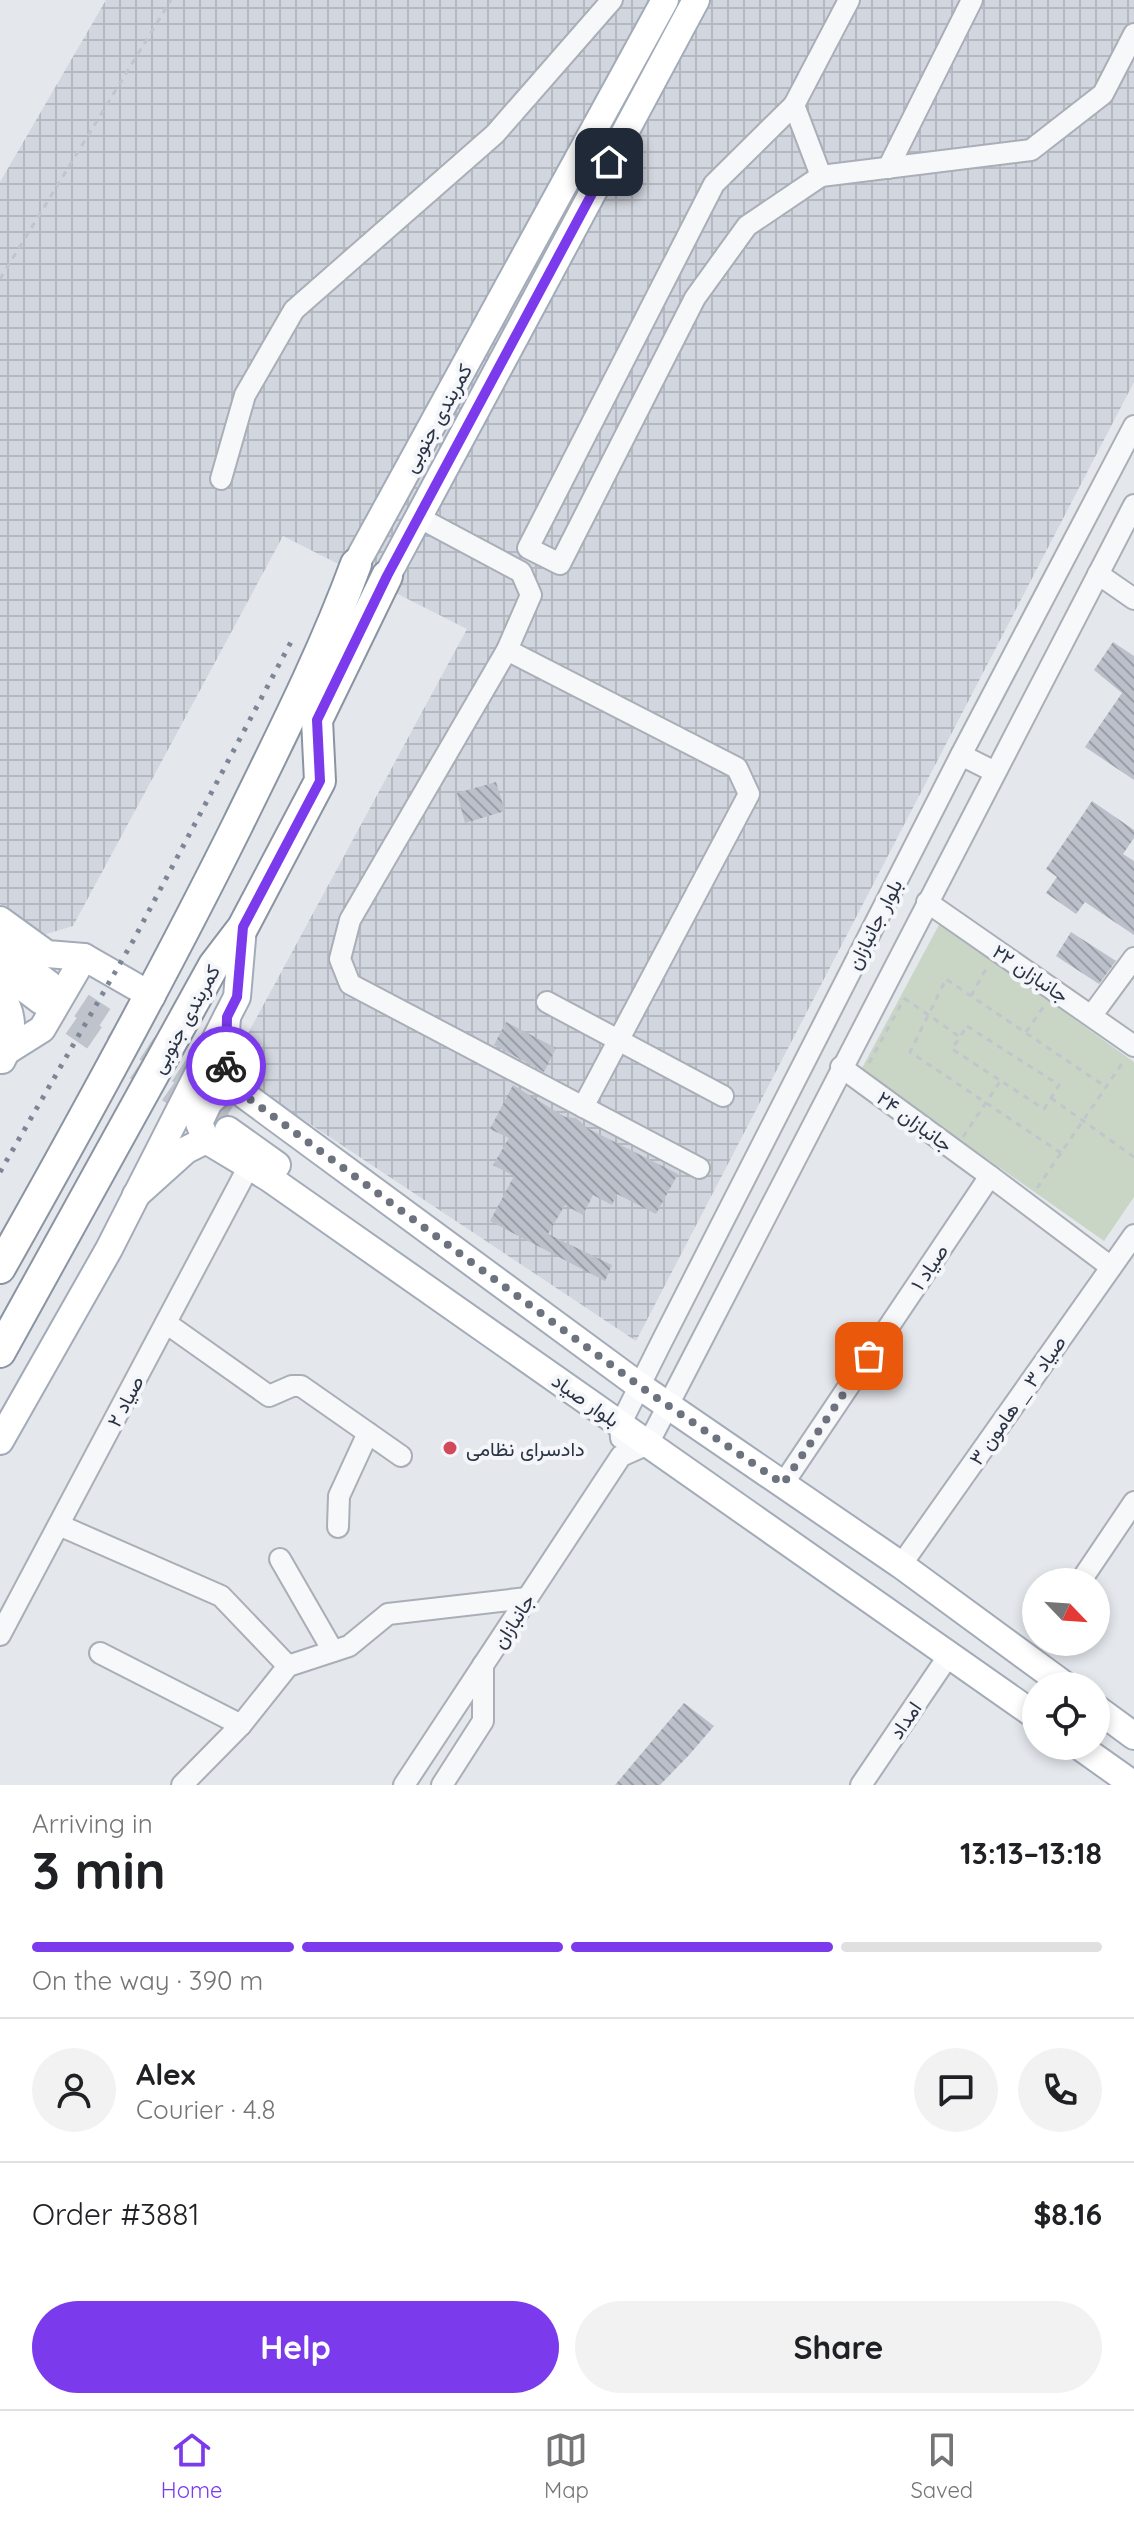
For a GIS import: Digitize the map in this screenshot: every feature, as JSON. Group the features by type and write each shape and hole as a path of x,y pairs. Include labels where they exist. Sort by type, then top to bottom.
{"highway":[{"name":"کمربندی جنوبی","path":"0,1352 214,965 243,927 320,781 317,720 341,642 356,564"},
{"name":"کمربندی جنوبی","path":"0,1268 152,996 341,642 387,576"}],"main road":[{"name":"کمربندی جنوبی","path":"356,564 665,0"},
{"name":"کمربندی جنوبی","path":"387,576 696,0"},
{"path":"468,364 493,378"},
{"path":"390,501 418,517"},
{"path":"0,920 47,954 84,957 152,996"},
{"path":"0,1441 109,1249 237,997 243,927"},
{"path":"0,947 45,992 0,970"},
{"path":"4,1057 42,1029 84,957"},
{"path":"0,994 12,1015 4,1057"},
{"path":"226,1116 224,1062 227,1017"},
{"path":"136,1195 226,1116"},
{"path":"226,1116 556,1324 641,1387 901,1565 1022,1643"},
{"path":"226,1116 475,1306 523,1357"},
{"name":"بلوار صیاد","path":"226,1116 249,1166 1022,1706"},
{"path":"1038,1656 1053,1672"},
{"path":"1110,1718 1134,1736"},
{"path":"1099,1760 1134,1785"}],"street":[{"path":"221,479 245,395 294,310 495,134 612,0"},
{"path":"517,570 714,184 794,105 849,0"},
{"path":"888,168 972,0"},
{"path":"528,548 560,564 695,298 747,226 821,176 1031,150 1103,94 1134,34"},
{"path":"794,105 821,176"},
{"name":"بلوار جانبازان","path":"620,1425 961,755 1134,426"},
{"name":"بلوار جانبازان","path":"648,1444 1134,505"},
{"path":"418,517 517,570 528,583 531,595 507,650 350,920 340,959 350,984 699,1168"},
{"path":"1098,574 1134,599"},
{"path":"507,650 737,768 749,794 583,1107"},
{"path":"961,755 995,772"},
{"name":"جانبازان ۲۲","path":"927,902 1092,1015 1130,1051"},
{"path":"1092,1015 1134,958"},
{"path":"547,1002 723,1096"},
{"name":"جانبازان ۲۴","path":"841,1067 990,1176"},
{"name":"صیاد ۲","path":"0,1635 249,1166"},
{"path":"990,1176 1111,1267"},
{"name":"صیاد ۱","path":"783,1484 990,1176"},
{"path":"741,1185 773,1201"},
{"name":"صیاد ۳ _ هامون ۳","path":"901,1565 1134,1235"},
{"path":"166,1323 269,1396 292,1386 301,1386 401,1456"},
{"path":"620,1425 621,1456 648,1444"},
{"path":"338,1527 339,1496 368,1433"},
{"name":"جانبازان","path":"404,1785 621,1456"},
{"path":"1089,1568 1134,1502"},
{"path":"59,1525 221,1596 288,1666"},
{"path":"280,1559 333,1651"},
{"path":"182,1785 241,1725 288,1666 349,1646 388,1614 527,1598"},
{"path":"100,1653 241,1725"},
{"name":"امداد","path":"861,1785 949,1655"},
{"path":"442,1785 483,1721 483,1665"}],"path":[{"path":"0,279 171,0"},
{"path":"971,996 997,950"},
{"path":"1061,1153 910,1052 946,979 1106,1087"},
{"path":"884,985 960,1037"},
{"path":"1026,1032 1056,990"},
{"path":"860,1081 904,999"},
{"path":"967,1026 1059,1085 1044,1109 1001,1080 952,1049 967,1026"},
{"path":"1027,1204 1130,1051"},
{"path":"955,1150 1001,1080"},
{"path":"1051,1098 1134,1157"}],"shaded area":[{"path":"106,0 1134,0 1134,382 636,1341 244,1080 239,1050 467,629 283,536 73,926 43,935 0,904 0,182"}],"green space":[{"path":"940,923 1134,1062 1134,1197 1104,1241 861,1070"}],"building":[{"path":"1113,642 1134,656 1134,780 1085,747 1122,693 1094,670"},
{"path":"496,782 505,811 465,823 457,793"},
{"path":"1092,801 1134,830 1134,838 1123,854 1134,861 1134,935 1085,902 1076,914 1046,893 1057,877 1046,869"},
{"path":"1071,932 1116,961 1099,984 1056,956"},
{"path":"506,1022 556,1048 544,1072 494,1045"},
{"path":"513,1085 565,1117 576,1118 587,1128 678,1174 656,1214 617,1194 612,1205 593,1195 583,1215 565,1205 548,1234 612,1265 605,1281 490,1221 514,1176 493,1165 509,1138 490,1129"},
{"path":"684,1703 714,1726 660,1785 615,1785"}],"tunnel":[{"path":"49,984 235,1107"},
{"path":"41,1001 228,1130"}],"railway":[{"path":"0,1172 133,941 292,640"}],"way so far":[{"path":"226,1066 236,1089 641,1387 783,1484 869,1356"}],"place":[{"name":"دادسرای نظامی","path":"450,1448"}],"route":[{"path":"226,1066 227,1017 237,997 243,927 320,781 317,720 387,576 609,162"}]}
